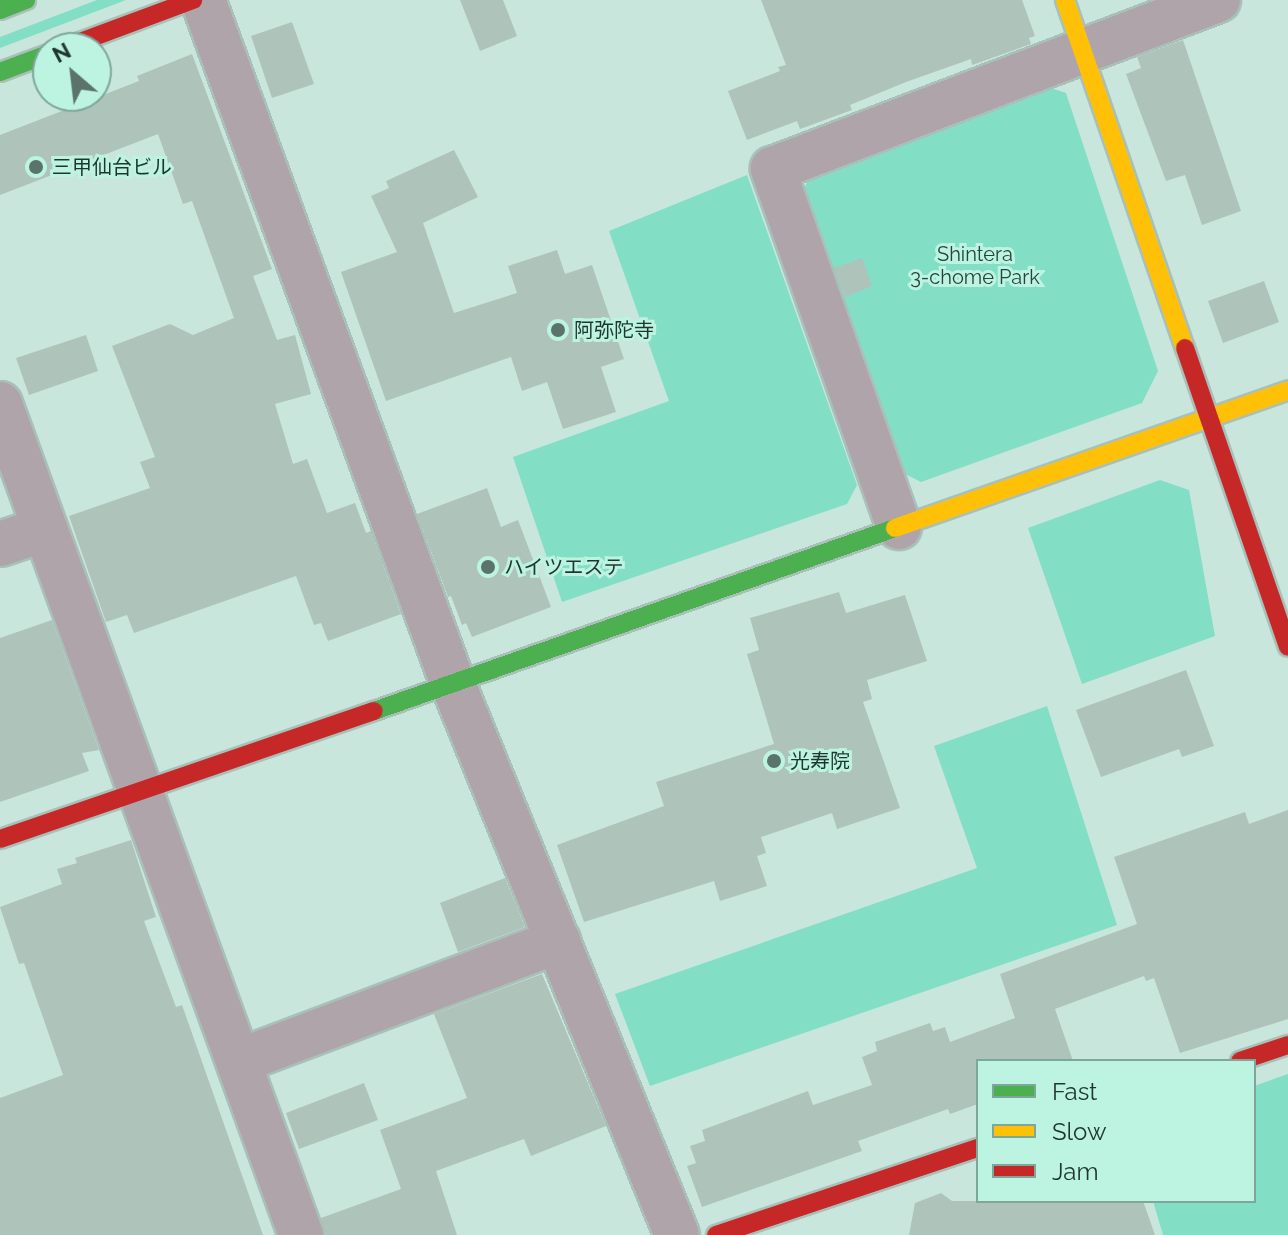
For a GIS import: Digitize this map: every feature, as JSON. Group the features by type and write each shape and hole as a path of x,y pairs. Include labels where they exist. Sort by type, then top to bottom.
{"street":[{"path":"0,10 26,0"},
{"path":"107,32 193,0"},
{"path":"203,0 453,684 677,1235"},
{"path":"1065,0 1288,647"},
{"path":"899,527 773,169 1218,0"},
{"path":"0,72 32,60"},
{"path":"0,839 453,684 1288,390"},
{"path":"0,404 301,1235"},
{"path":"0,544 45,529"},
{"path":"239,1061 558,941"},
{"path":"1246,1059 1288,1045"},
{"path":"716,1235 976,1149"}],"green space":[{"path":"97,0 126,0 42,32 32,32 32,36 0,48 0,37"},
{"name":"Shintera 3-chome Park","path":"1036,83 1066,93 1158,371 1142,403 921,482 899,471 801,196 812,171"},
{"path":"747,175 857,485 847,504 562,602 513,457 669,401 609,231"},
{"path":"1160,480 1189,490 1215,636 1082,684 1028,528"},
{"path":"1047,706 1117,925 650,1086 615,994 977,868 934,746"},
{"path":"1288,1074 1288,1235 1163,1235 1154,1203 1256,1203 1256,1085"}],"building":[{"path":"460,0 503,0 517,36 480,51"},
{"path":"761,0 1022,0 1035,36 1029,38 1031,44 972,65 971,59 906,82 850,105 852,110 800,129 797,121 747,140 728,91 780,71 778,67 786,65"},
{"path":"292,22 314,84 272,98 251,36"},
{"path":"1183,40 1241,211 1202,225 1185,175 1166,181 1126,74 1141,68 1137,57"},
{"path":"192,54 272,269 253,276 277,340 295,335 311,394 275,404 293,464 307,459 327,513 355,503 366,533 371,531 401,614 328,641 321,623 314,625 296,576 134,633 127,615 106,622 69,516 150,488 140,462 155,457 112,346 170,324 193,335 234,318 192,201 183,204 158,134 0,195 0,135 59,112 112,112 112,91 139,81 137,76"},
{"path":"454,150 478,197 423,223 454,313 517,293 508,266 557,250 565,274 592,265 624,359 601,367 616,412 563,429 547,382 522,391 511,357 386,401 341,272 397,252 371,196 389,188 386,181"},
{"path":"862,258 872,286 845,297 834,268"},
{"path":"1264,281 1279,322 1223,343 1208,301"},
{"path":"86,335 98,371 29,395 16,358"},
{"name":"ハイツエステ","path":"487,488 501,527 518,520 551,607 472,637 466,623 462,625 451,596 448,597 417,514"},
{"name":"光寿院","path":"839,592 846,613 905,595 927,661 867,680 872,699 863,702 900,808 837,829 832,813 761,837 766,853 757,856 767,886 720,901 714,881 584,922 557,845 664,806 656,782 774,744 747,654 759,650 750,618"},
{"path":"52,620 99,750 82,753 89,771 0,802 0,638"},
{"path":"1186,670 1214,746 1182,757 1179,749 1101,777 1076,710"},
{"path":"1288,810 1288,1019 1180,1053 1154,978 1146,981 1144,976 1055,1009 1072,1059 976,1059 976,1105 950,1114 948,1109 858,1141 862,1151 702,1207 687,1166 696,1163 690,1146 705,1141 702,1130 808,1091 813,1105 872,1085 862,1057 877,1051 875,1042 930,1023 933,1031 945,1027 950,1042 1015,1018 1000,974 1137,924 1114,857 1245,812 1249,824"},
{"path":"131,840 156,917 144,921 176,1007 182,1005 263,1235 0,1235 0,1098 63,1075 24,963 19,964 0,907 62,884 57,869 77,863 75,858"},
{"path":"505,878 525,927 458,952 440,903"},
{"path":"542,974 606,1126 531,1156 524,1139 436,1171 457,1235 325,1235 321,1218 401,1189 380,1130 467,1098 434,1014"},
{"path":"364,1083 378,1120 299,1149 286,1113"},
{"path":"941,1193 952,1201 976,1203 1144,1203 1155,1235 909,1235 915,1203"}],"traffic: fast":[{"path":"0,10 26,0"},
{"path":"0,72 32,60"},
{"path":"374,711 895,528"}],"traffic: slow":[{"path":"1065,0 1185,348"},
{"path":"895,528 1288,390"}],"traffic: jam":[{"path":"107,32 193,0"},
{"path":"1185,348 1288,647"},
{"path":"0,839 374,711"},
{"path":"1246,1059 1288,1045"},
{"path":"716,1235 976,1149"}],"place":[{"name":"三甲仙台ビル","path":"36,167"},
{"name":"阿弥陀寺","path":"558,330"},
{"name":"ハイツエステ","path":"488,567"},
{"name":"光寿院","path":"774,761"}]}
